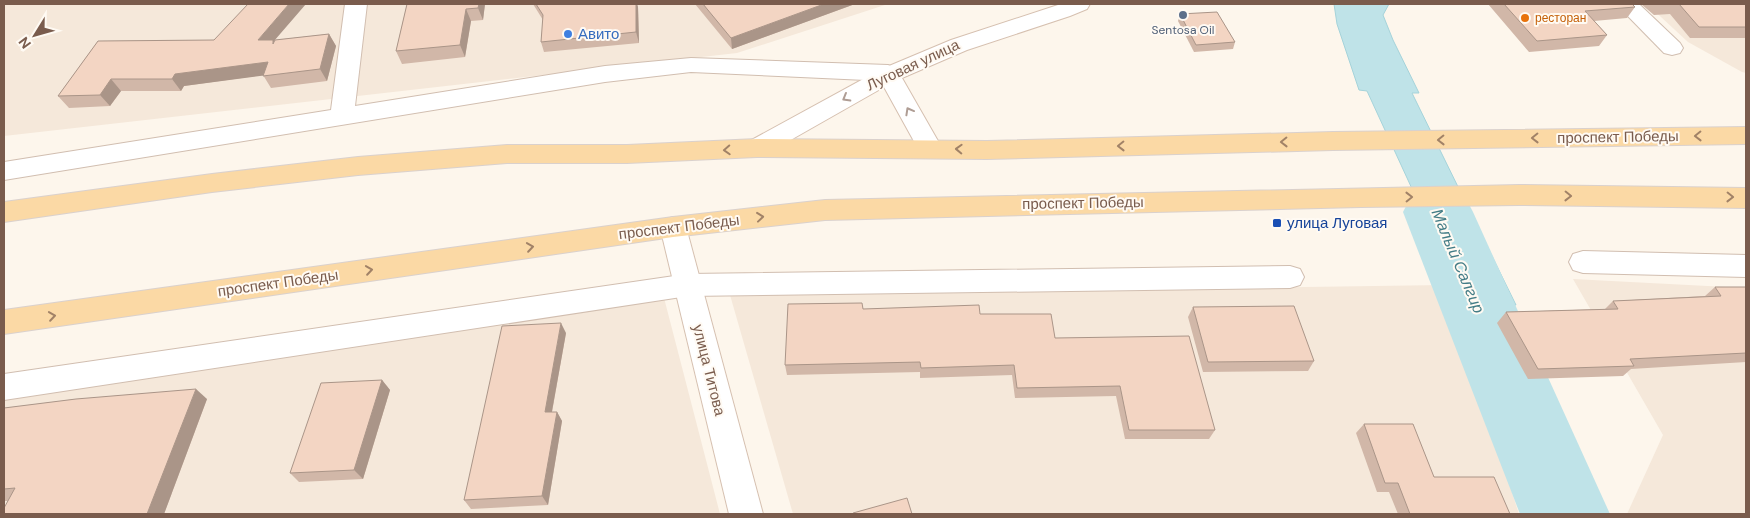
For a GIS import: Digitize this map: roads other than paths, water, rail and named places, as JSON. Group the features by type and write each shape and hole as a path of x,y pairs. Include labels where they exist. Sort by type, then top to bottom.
{"main road":[{"name":"проспект Победы","path":"930,148 987,150 1333,141 1746,136"},
{"path":"4,212 212,183 358,166 507,154 627,154 757,148 930,148"},
{"name":"проспект Победы","path":"4,322 673,227 825,210 1361,197 1519,195 1746,198"}],"street":[{"path":"342,116 356,4"},
{"name":"Луговая улица","path":"757,148 888,74 976,37 1056,14 1079,4"},
{"path":"1628,4 1672,48"},
{"path":"4,171 605,74 691,66 888,74 930,148"},
{"name":"улица Титова","path":"673,227 746,514"},
{"path":"1583,262 1746,266"},
{"path":"4,387 688,285 1290,277"}],"water":[{"path":"1334,4 1389,4 1383,15 1419,93 1412,93 1516,305 1466,306 1367,91 1359,90 1337,24"}],"waterway":[{"name":"Малый Салгир","path":"1438,212 1565,514"}],"place":[{"name":"Sentosa Oil","path":"1183,15"},
{"name":"ресторан","path":"1525,18"},
{"name":"Авито","path":"568,34"},
{"name":"улица Луговая","path":"1277,223"}]}
